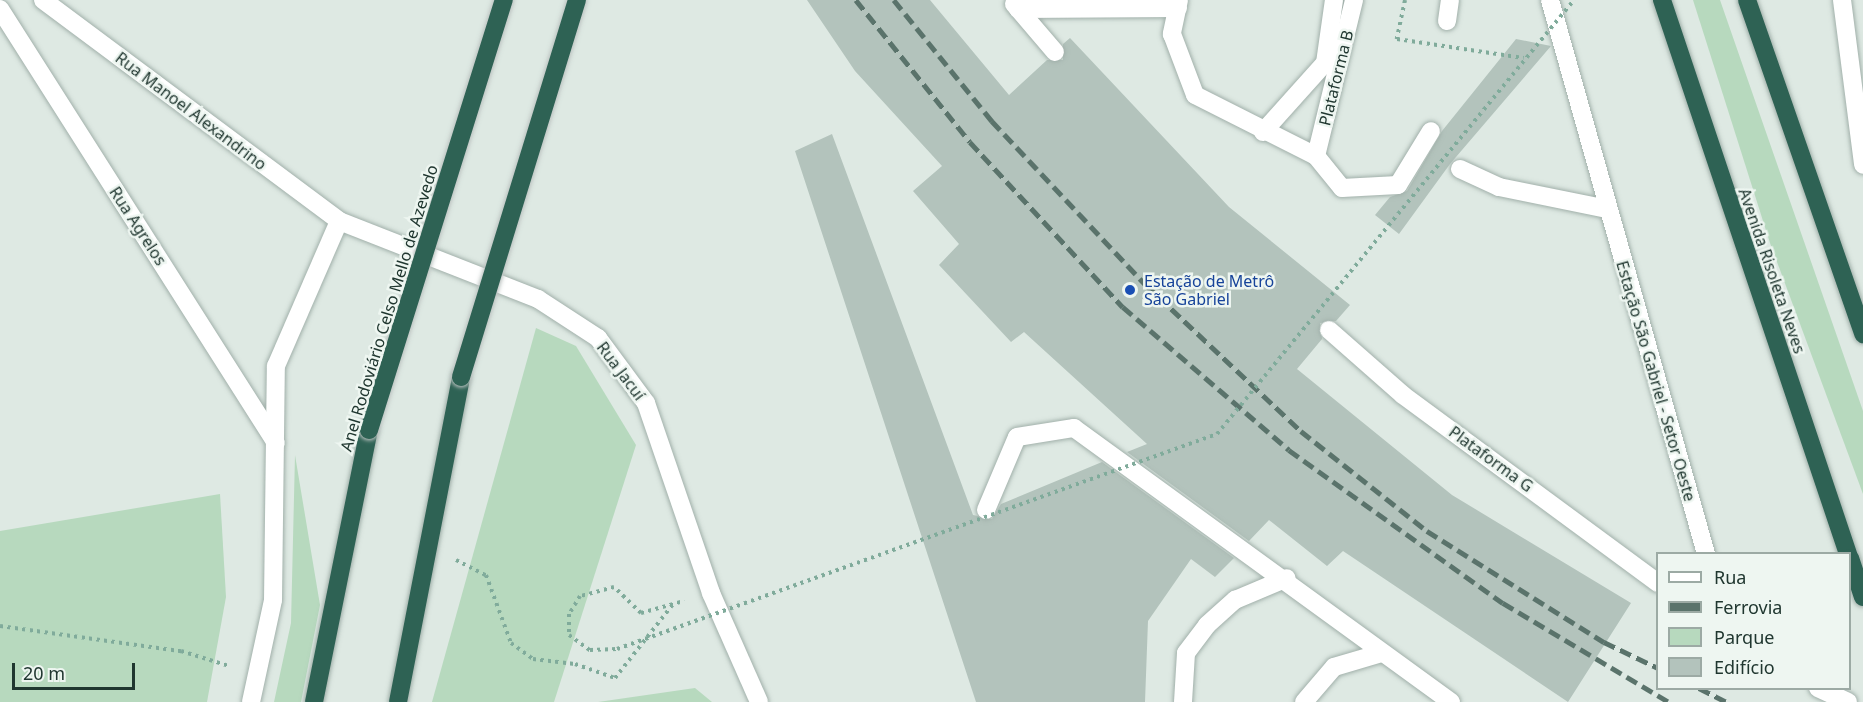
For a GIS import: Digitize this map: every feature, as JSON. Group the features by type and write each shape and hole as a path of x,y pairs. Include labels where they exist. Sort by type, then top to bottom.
{"highway":[{"name":"Anel Rodoviário Celso Mello de Azevedo","path":"314,702 369,430 504,0"},
{"path":"398,702 461,377 578,0"},
{"name":"Avenida Risoleta Neves","path":"1662,0 1848,552"},
{"path":"1747,0 1863,334"},
{"name":"Avenida Risoleta Neves","path":"1851,562 1863,597"}],"street":[{"name":"Rua Manoel Alexandrino","path":"43,0 339,221"},
{"path":"1263,132 1325,63 1334,0"},
{"name":"Plataforma B","path":"1316,156 1354,0"},
{"path":"1447,21 1450,0"},
{"name":"Estação São Gabriel - Setor Oeste","path":"1550,0 1705,552"},
{"path":"1842,0 1863,164"},
{"path":"1016,3 1179,4 1172,34 1195,94 1263,132 1316,156 1342,188 1398,185 1431,131"},
{"path":"1016,3 1055,52"},
{"name":"Rua Agrelos","path":"0,9 276,443"},
{"path":"1460,169 1499,187 1607,209"},
{"path":"251,702 273,600 276,366 339,221"},
{"name":"Rua Jacuí","path":"339,221 538,299 598,338 646,403 711,593 759,702"},
{"name":"Plataforma G","path":"1329,330 1403,395 1656,582"},
{"path":"986,510 1017,437 1074,428 1287,578 1382,653 1451,702"},
{"path":"1183,702 1186,653 1207,626 1235,600 1287,578"},
{"path":"1304,702 1334,667 1382,653"},
{"path":"1822,690 1848,702"}],"path":[{"path":"1405,0 1397,39 1525,58"},
{"path":"711,593 641,613 614,587 580,596 569,614 569,635 590,650 617,649 1217,434 1574,0"},
{"path":"425,563 457,560 486,575 511,643 533,659 575,664 615,678 674,603"},
{"path":"0,626 181,651 257,673"}],"green space":[{"path":"1693,0 1720,0 1863,411 1863,494 1770,243"},
{"path":"536,328 576,346 636,445 554,702 432,702"},
{"path":"295,455 320,605 301,702 274,702 291,623"},
{"path":"220,494 226,597 207,702 0,702 0,531"},
{"path":"695,688 712,702 598,702"}],"building":[{"path":"807,0 930,0 1009,95 1047,60 1063,60 1063,44 1070,38 1229,207 1350,305 1336,321 1320,323 1322,339 1297,369 1452,495 1631,603 1568,702 1343,551 1327,566 1269,520 1249,541 1127,452 1147,444 1024,332 1011,342 939,265 959,244 913,191 942,166 855,71"},
{"path":"1516,39 1551,46 1450,164 1399,234 1375,215 1390,197 1407,191 1442,131"},
{"path":"832,134 973,515 992,519 1001,504 1102,462 1234,558 1215,577 1191,559 1148,621 1145,702 976,702 795,151"}],"railway":[{"path":"856,0 970,142 1123,307 1289,450 1503,603 1669,702"},
{"path":"894,0 992,121 1145,284 1301,431 1427,531 1604,642 1656,667"},
{"path":"1703,690 1726,702"}],"place":[{"name":"Estação de Metrô São Gabriel","path":"1130,290"}]}
